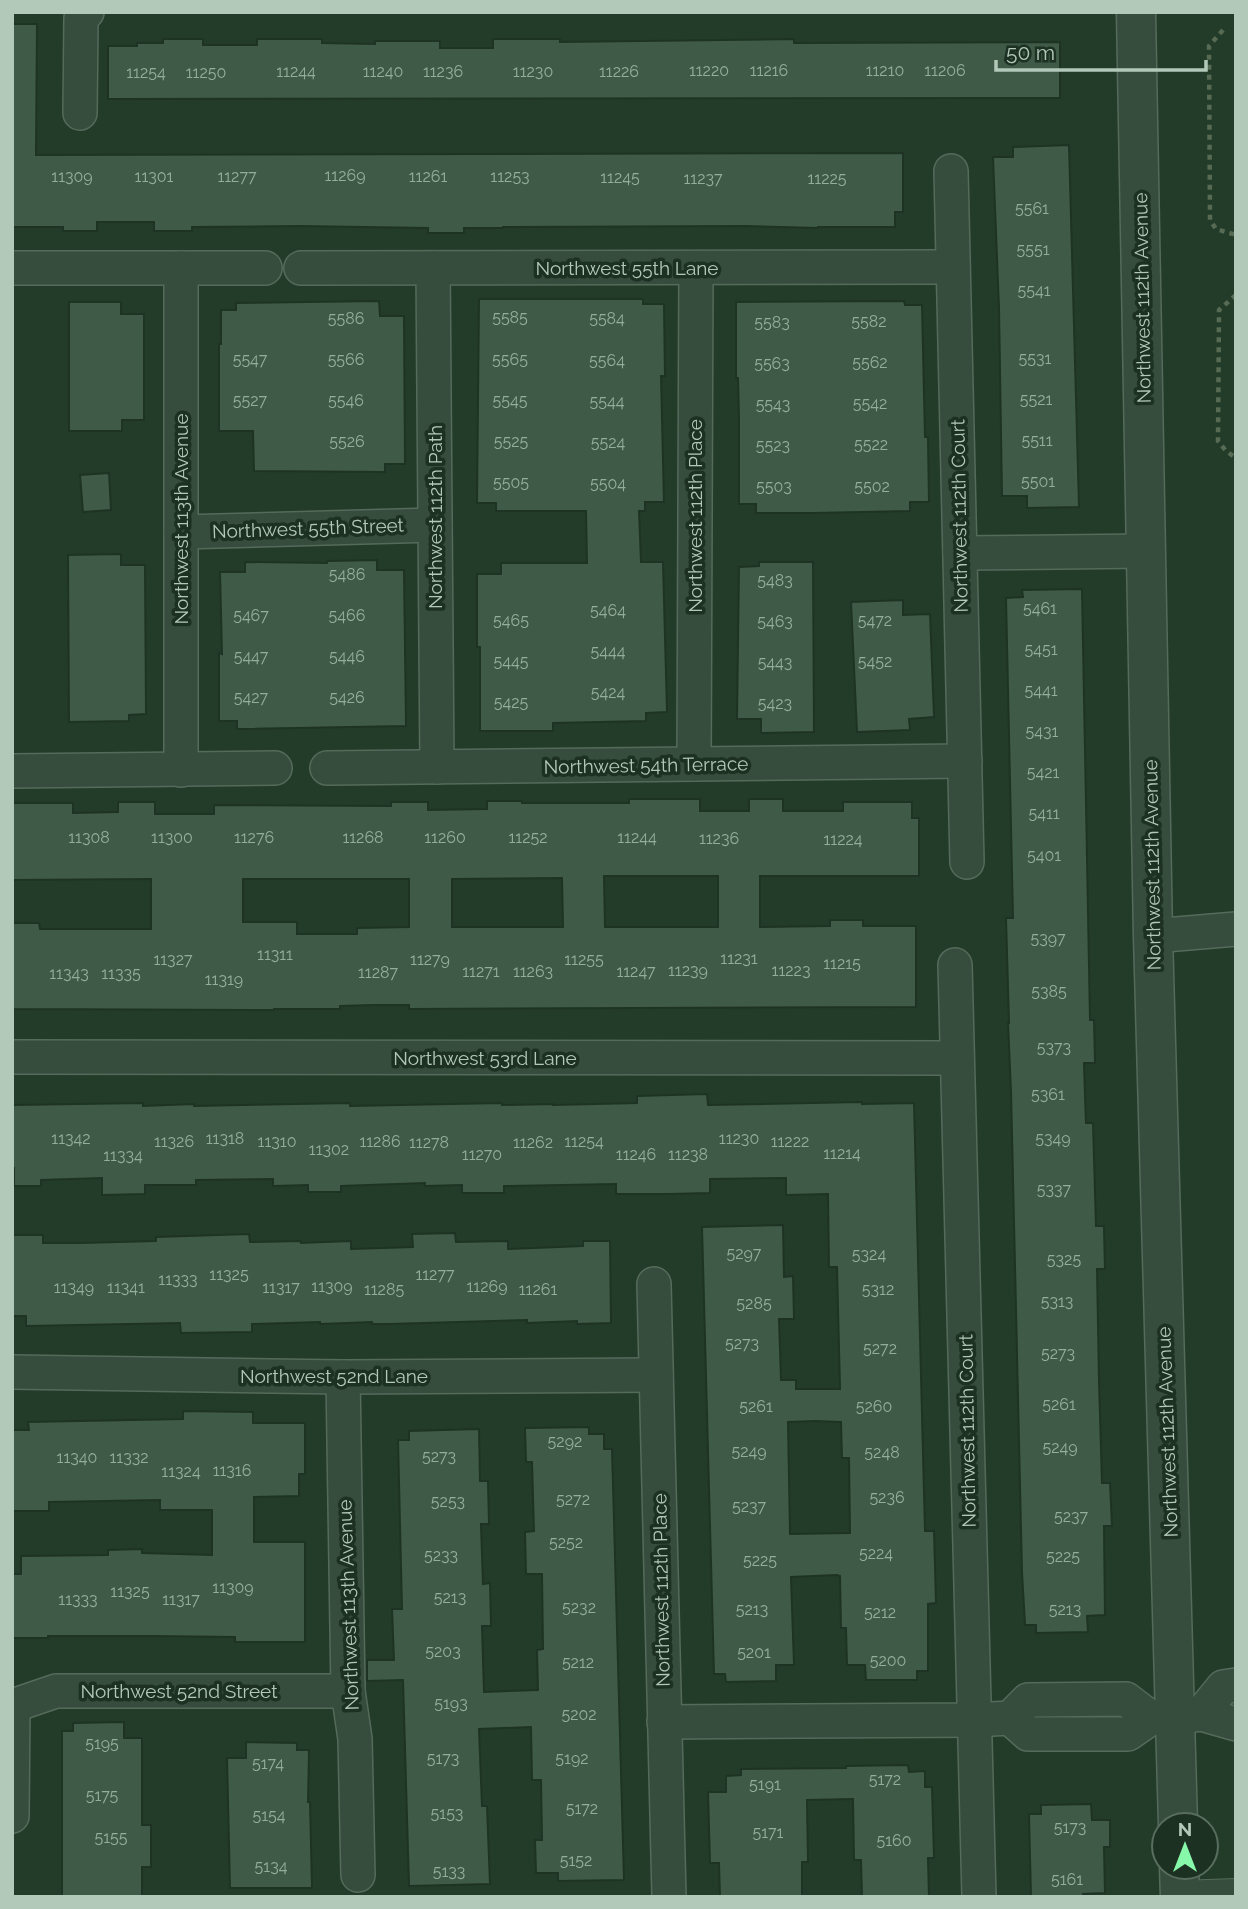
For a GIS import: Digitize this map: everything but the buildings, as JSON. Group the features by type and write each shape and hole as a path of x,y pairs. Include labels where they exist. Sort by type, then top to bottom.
{"street":[{"path":"80,113 81,19 88,12"},
{"name":"Northwest 112th Avenue","path":"1136,12 1153,936 1178,1811"},
{"name":"Northwest 112th Court","path":"951,171 967,862"},
{"name":"Northwest 55th Lane","path":"301,268 953,267"},
{"path":"12,268 265,268"},
{"name":"Northwest 113th Avenue","path":"181,268 181,770"},
{"name":"Northwest 112th Path","path":"433,268 437,767"},
{"name":"Northwest 112th Place","path":"694,764 696,268"},
{"name":"Northwest 55th Street","path":"181,532 435,525"},
{"path":"960,553 1147,551"},
{"name":"Northwest 54th Terrace","path":"327,768 965,761"},
{"path":"12,771 275,768"},
{"path":"1153,936 1236,929"},
{"name":"Northwest 112th Court","path":"955,965 979,1897"},
{"name":"Northwest 53rd Lane","path":"12,1057 957,1058"},
{"name":"Northwest 112th Place","path":"654,1284 669,1897"},
{"name":"Northwest 52nd Lane","path":"12,1372 343,1377 656,1375"},
{"name":"Northwest 113th Avenue","path":"343,1377 348,1691 355,1739 358,1875"},
{"path":"664,1722 1010,1718 1028,1734 1128,1734 1176,1717 1223,1687 1236,1685"},
{"name":"Northwest 52nd Street","path":"13,1706 56,1691 348,1691"},
{"path":"12,1816 13,1706"},
{"path":"1176,1717 1236,1724"}],"lane":[{"path":"1180,1885 1236,1888"}],"path":[{"path":"1223,30 1209,46 1210,220 1216,229 1236,235"},
{"path":"1236,295 1219,310 1218,441 1236,458"}]}
